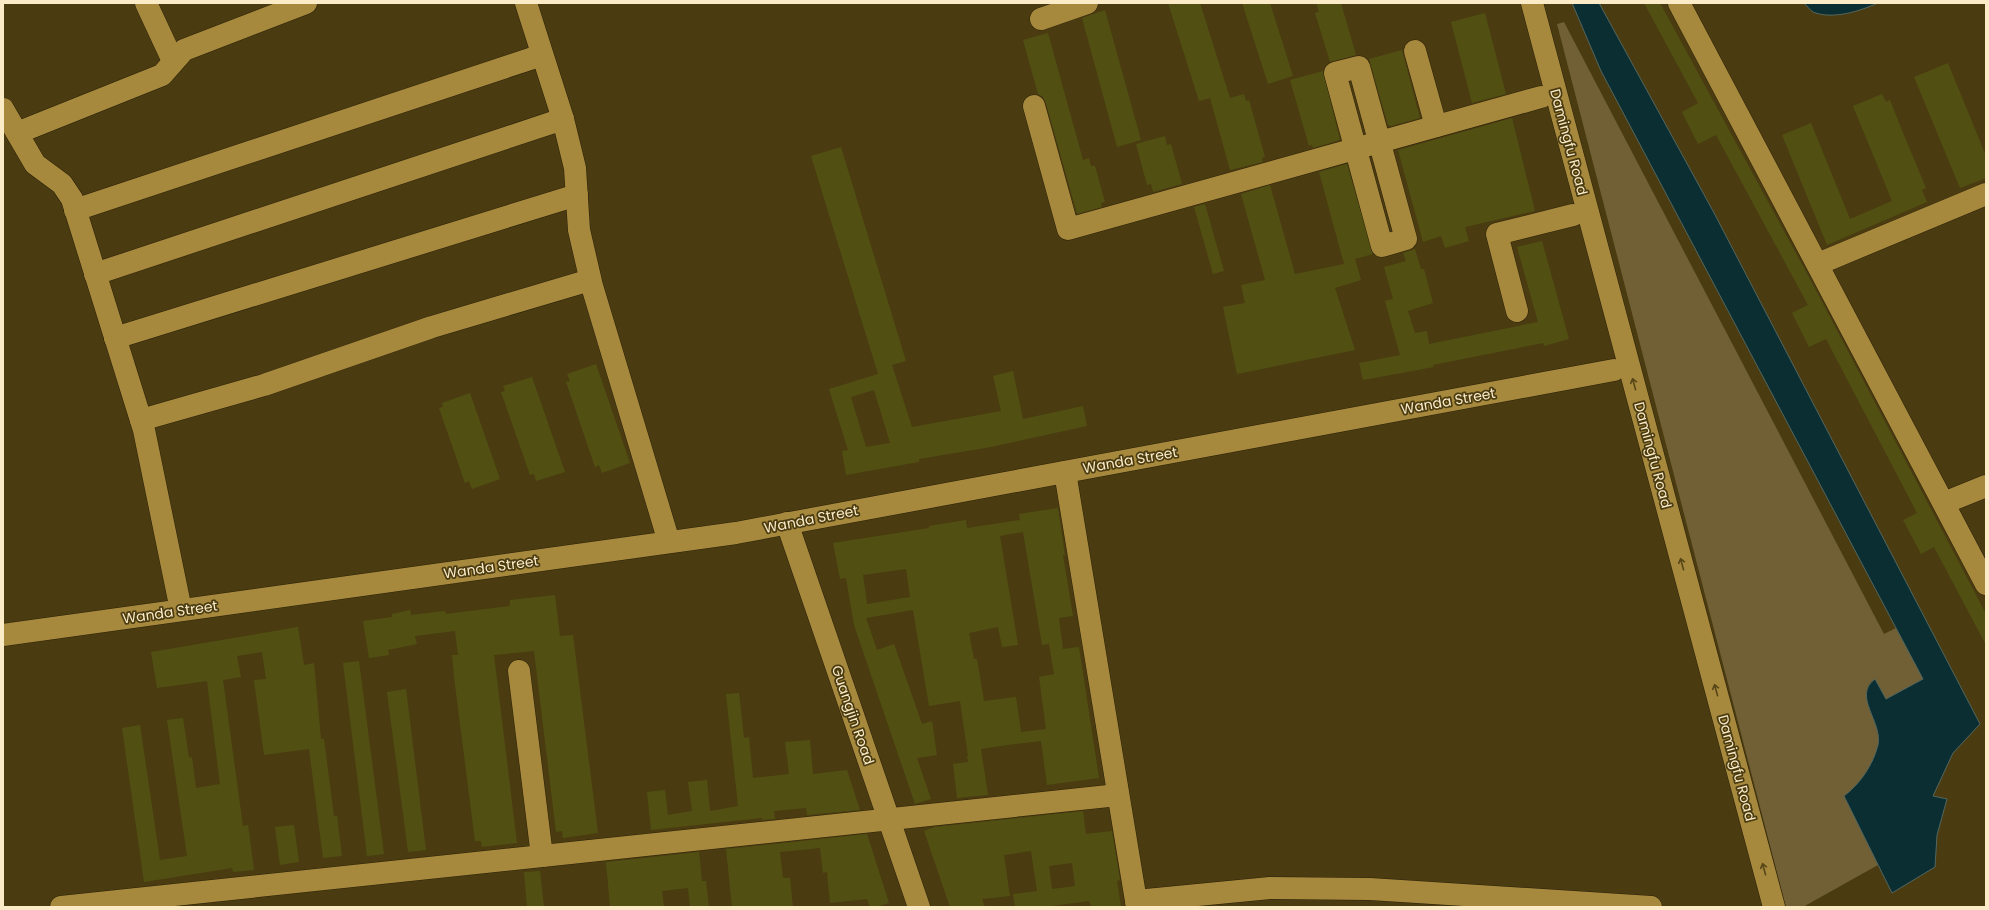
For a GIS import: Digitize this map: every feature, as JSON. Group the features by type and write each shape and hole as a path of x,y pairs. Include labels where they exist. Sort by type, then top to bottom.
{"street":[{"path":"146,3 173,61"},
{"path":"17,133 162,75 170,68 173,61 184,50 306,3"},
{"path":"526,3 563,119 575,168 579,230 590,280 669,542"},
{"path":"1042,19 1087,3"},
{"name":"Damingfu Road","path":"1516,3 1758,907"},
{"name":"Damingfu Road","path":"1532,3 1774,907"},
{"path":"1679,3 1986,584"},
{"path":"1415,51 1436,126"},
{"path":"75,210 542,55"},
{"path":"1359,67 1406,239 1382,246 1355,148 1335,73 1359,67"},
{"path":"1034,106 1068,229 1541,97"},
{"path":"3,109 35,164 62,184 72,199 141,420 181,610"},
{"path":"95,274 563,119"},
{"path":"1818,264 1986,194"},
{"path":"115,338 576,195"},
{"path":"1517,311 1497,234 1573,215"},
{"path":"141,420 264,385 432,327 590,280"},
{"name":"Wanda Street","path":"3,635 669,542 787,523 1614,370"},
{"path":"1065,472 1137,904 1270,888 1370,889 1651,907"},
{"path":"1944,503 1986,486"},
{"name":"Guangjin Road","path":"787,523 919,907"},
{"path":"519,671 542,856"},
{"path":"61,907 1118,795"}],"shaded area":[{"path":"1564,22 1884,634 1896,628 1924,679 1886,699 1875,679 1869,685 1866,693 1878,736 1878,745 1873,760 1865,774 1844,796 1878,865 1803,907 1786,907 1557,24"}],"water":[{"path":"1572,3 1599,3 1713,211 1980,724 1953,753 1933,796 1947,799 1937,835 1935,867 1892,893 1844,796 1865,774 1873,760 1878,745 1876,727 1867,701 1866,693 1869,686 1875,679 1886,699 1923,679 1601,71"},
{"path":"1804,3 1878,3 1846,14 1829,15 1813,12"}],"building":[{"path":"1168,3 1200,3 1230,98 1244,94 1246,101 1249,100 1265,157 1262,158 1263,162 1230,170 1210,98 1199,101"},
{"path":"1242,3 1270,3 1293,76 1268,84"},
{"path":"1316,3 1341,3 1356,55 1330,62 1315,13 1319,12"},
{"path":"1644,3 1660,3 1810,279 1986,614 1986,645 1934,547 1921,554 1903,520 1917,513 1826,339 1809,347 1792,313 1808,305 1716,135 1698,144 1682,112 1698,103"},
{"path":"1105,10 1141,140 1117,147 1082,18"},
{"path":"1485,13 1506,94 1472,103 1451,22"},
{"path":"1048,33 1083,160 1089,158 1091,166 1095,166 1105,202 1101,203 1102,207 1077,214 1046,103 1043,97 1038,94 1023,40"},
{"path":"1402,50 1420,118 1391,126 1388,125 1369,59"},
{"path":"1948,63 1986,156 1986,178 1960,188 1914,77"},
{"path":"1323,71 1340,140 1313,148 1312,145 1309,146 1290,80"},
{"path":"1882,94 1886,102 1890,100 1926,188 1922,190 1927,202 1827,245 1782,135 1811,123 1850,219 1892,201 1853,106"},
{"path":"1512,118 1535,211 1465,227 1469,241 1445,248 1441,236 1423,242 1398,150"},
{"path":"1165,136 1167,145 1171,144 1182,184 1153,192 1151,184 1147,185 1136,144"},
{"path":"841,147 906,361 892,365 912,427 1001,411 993,376 1013,371 1023,419 1083,406 1087,426 991,447 919,459 919,462 846,475 842,451 848,450 829,389 878,374 811,156","holes":["874,390 890,443 866,447 851,397"]},
{"path":"1347,164 1373,254 1355,259 1361,280 1335,288 1355,350 1237,374 1223,307 1245,303 1241,285 1265,280 1241,194 1270,185 1295,274 1344,264 1319,172"},
{"path":"1205,204 1224,271 1213,274 1194,207"},
{"path":"1542,241 1569,339 1544,346 1543,343 1433,365 1434,367 1363,380 1359,363 1400,355 1385,301 1393,299 1384,267 1406,261 1403,253 1415,249 1421,269 1424,269 1433,303 1408,311 1415,333 1427,331 1429,344 1538,322 1517,247"},
{"path":"596,364 630,463 602,473 599,465 595,467 566,382 570,381 567,374"},
{"path":"532,377 565,472 536,481 534,474 530,475 501,392 505,391 503,386"},
{"path":"470,393 500,479 472,489 469,481 465,483 439,408 443,407 442,403"},
{"path":"1058,508 1065,555 1063,555 1073,616 1059,618 1063,649 1079,647 1099,778 1047,785 1041,741 1007,745 981,749 988,795 957,798 953,764 968,762 960,701 929,706 913,610 866,618 877,650 894,644 922,724 932,721 937,755 917,758 931,799 915,804 854,625 846,578 840,579 833,543 929,528 929,526 966,520 967,528 1020,520 1019,514","holes":["1023,532 1042,645 1049,644 1054,674 1039,677 1046,729 1021,732 1016,697 984,701 977,659 974,659 969,633 998,627 1002,647 1018,645 1000,536","906,569 910,597 867,604 863,575"]},
{"path":"555,595 560,636 573,635 598,833 563,838 562,831 556,832 534,651 494,655 517,843 482,847 481,841 475,841 454,677 452,655 458,655 455,631 415,636 417,644 388,650 389,655 369,658 363,621 392,617 392,614 410,610 411,615 445,611 446,614 510,606 510,600"},
{"path":"298,627 304,665 314,663 321,739 324,739 334,816 337,816 342,856 323,858 309,749 264,755 254,680 266,679 262,652 237,656 241,677 223,680 243,826 248,825 254,870 233,872 232,868 144,882 122,728 140,725 160,860 187,856 167,720 183,718 189,758 192,757 196,788 220,784 207,681 157,688 151,652"},
{"path":"359,661 384,854 367,856 343,663"},
{"path":"406,689 426,850 408,852 387,692"},
{"path":"739,693 744,738 749,737 753,778 789,774 785,742 810,740 813,774 847,770 860,810 807,815 806,808 774,811 775,819 762,820 762,818 651,830 647,792 665,790 668,815 692,811 688,782 707,780 710,811 738,806 726,694"},
{"path":"1083,811 1086,834 1112,831 1120,880 1117,881 1121,907 1091,907 1089,901 1045,907 1015,907 1013,894 1037,891 1031,851 1004,855 1010,896 982,899 985,907 950,907 924,831 934,827","holes":["1072,863 1075,886 1052,889 1049,866"]},
{"path":"294,825 299,862 280,865 275,827"},
{"path":"867,834 889,903 877,907 870,907 867,899 830,903 827,872 823,873 820,848 780,852 783,878 790,878 793,907 732,907 726,849"},
{"path":"699,852 702,881 706,881 709,907 690,907 688,888 662,891 664,907 610,907 606,862"},
{"path":"540,871 544,907 527,907 524,872"}]}
